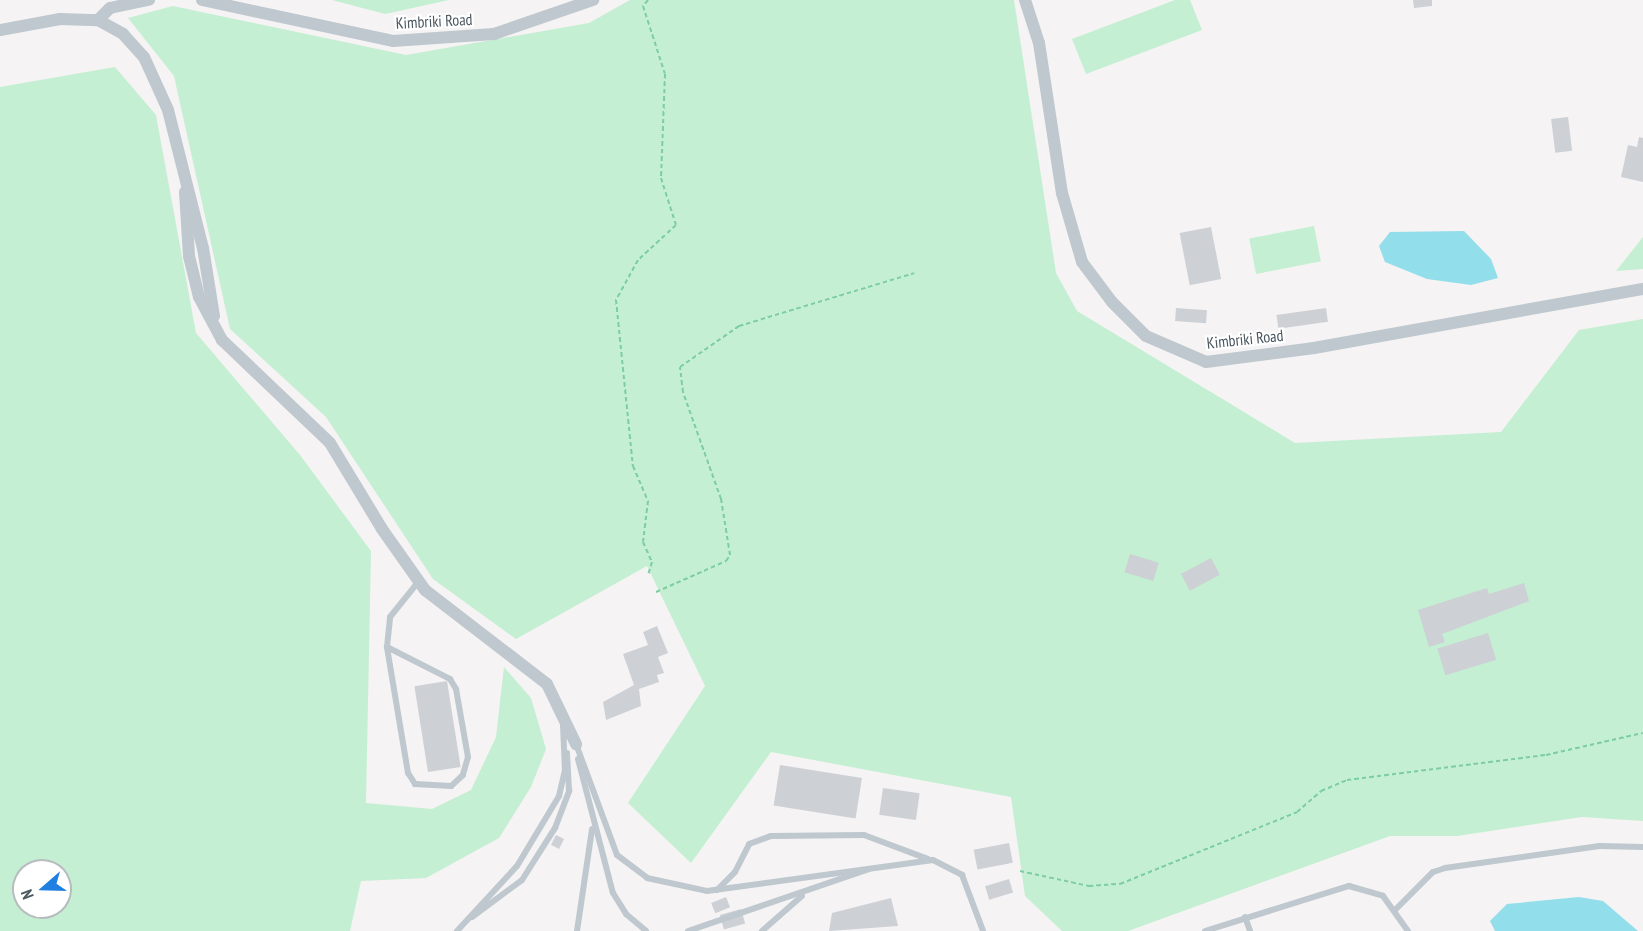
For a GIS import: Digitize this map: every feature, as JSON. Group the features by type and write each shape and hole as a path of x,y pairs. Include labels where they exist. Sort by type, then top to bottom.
{"street":[{"path":"98,20 110,8 149,0"},
{"name":"Kimbriki Road","path":"202,0 393,41 494,34 594,0"},
{"name":"Kimbriki Road","path":"1024,0 1039,43 1062,193 1082,261 1112,302 1146,336 1206,362 1360,340 1643,289"},
{"path":"0,30 78,17 98,20 123,34 152,70 168,110 185,192 192,266 199,297 222,340 330,443 419,581 448,611 547,684 562,710 576,744"}],"lane":[{"path":"387,646 450,679 456,689 468,757 463,775 451,786 432,788 415,784 408,773 387,646 390,617 419,581"},
{"path":"467,920 499,902 534,865 555,828 569,791 562,710"},
{"path":"457,931 518,866 559,796 564,735"},
{"path":"576,744 592,826 613,893 626,914 646,931"},
{"path":"576,744 617,855 663,885 716,890 882,864 933,860"},
{"path":"577,931 592,826"},
{"path":"716,890 735,872 749,844 771,836 864,835 933,860 962,875 983,931"},
{"path":"1396,909 1433,872 1446,868 1599,846 1643,847"},
{"path":"688,931 744,914 882,864"},
{"path":"1205,931 1245,916 1349,886 1383,896 1396,909 1408,931"},
{"path":"762,931 806,892"},
{"path":"1245,916 1250,931"}],"path":[{"path":"648,0 644,6 665,74 662,178 676,225 638,260 616,300 633,466 648,501 644,542 652,562 648,575"},
{"path":"656,592 726,561 730,555 721,499 683,392 680,367 739,326 914,273"},
{"path":"1020,871 1089,886 1120,884 1297,813 1321,791 1347,780 1546,755 1643,734"}],"green space":[{"path":"332,0 449,0 385,14"},
{"path":"630,0 1014,0 1056,273 1077,311 1295,443 1501,432 1579,330 1643,319 1643,821 1582,817 1457,836 1390,836 1128,931 1062,931 1025,896 1011,797 771,752 691,863 628,803 705,686 647,566 516,639 433,579 326,417 230,329 174,76 128,18 173,6 406,55 589,23"},
{"path":"1175,0 1190,0 1202,30 1086,74 1072,39"},
{"path":"115,67 156,115 196,333 300,455 371,551 366,803 432,809 471,790 496,737 504,667 531,698 546,749 531,787 499,838 426,878 361,881 350,931 0,931 0,87"},
{"path":"1314,226 1321,261 1256,274 1249,239"},
{"path":"1643,237 1643,269 1616,271"}],"water":[{"path":"1464,231 1491,259 1498,278 1471,285 1427,279 1385,262 1379,246 1390,232"},
{"path":"1579,897 1603,901 1638,931 1495,931 1490,921 1507,904"}],"building":[{"path":"1413,0 1432,0 1432,6 1414,8"},
{"path":"1568,117 1572,151 1555,153 1551,119"},
{"path":"1639,137 1643,138 1643,182 1621,177 1628,145 1637,147"},
{"path":"1211,227 1221,279 1190,285 1180,233"},
{"path":"1176,308 1207,310 1206,323 1175,321"},
{"path":"1326,308 1328,322 1278,329 1276,315"},
{"path":"1130,554 1159,563 1153,581 1124,572"},
{"path":"1211,558 1220,575 1190,591 1181,574"},
{"path":"1524,583 1529,601 1442,634 1445,642 1429,647 1418,610 1487,588 1489,594"},
{"path":"657,626 668,653 658,657 664,673 657,675 659,682 639,689 641,706 606,720 603,702 634,685 623,654 648,645 643,632"},
{"path":"1488,633 1496,660 1446,675 1437,648"},
{"path":"447,681 461,767 428,772 414,686"},
{"path":"780,765 862,778 856,818 774,805"},
{"path":"883,788 920,793 916,820 879,815"},
{"path":"556,835 564,839 559,849 551,845"},
{"path":"1009,843 1013,863 977,870 974,850"},
{"path":"1009,879 1013,892 989,900 985,886"},
{"path":"726,897 730,907 715,913 711,903"},
{"path":"891,898 898,926 829,931 832,913"},
{"path":"741,909 745,923 724,929 720,915"}]}
